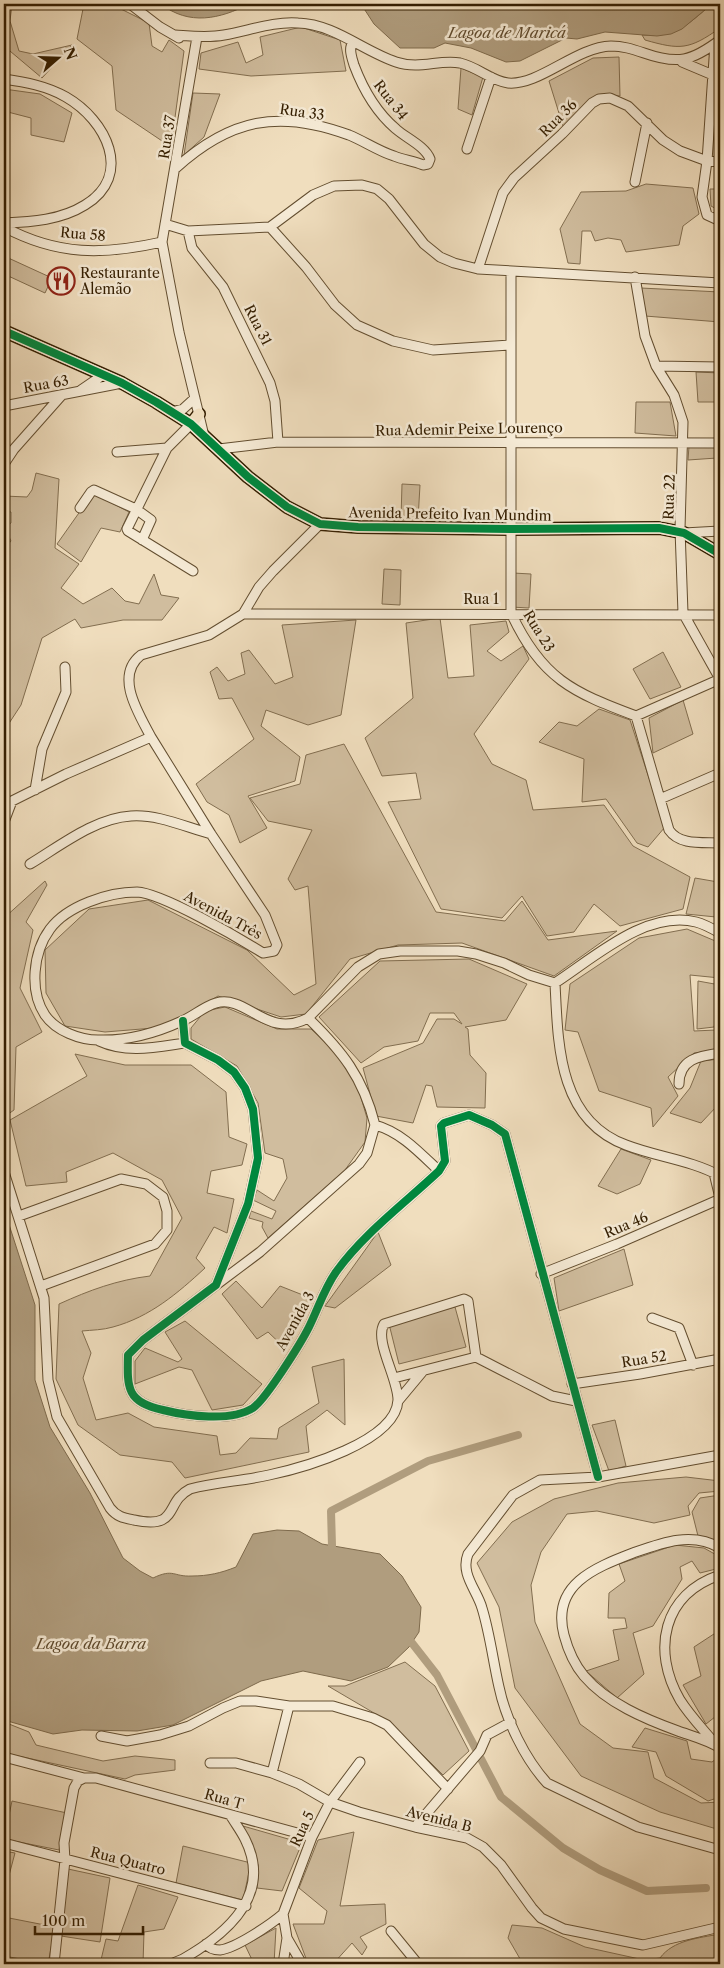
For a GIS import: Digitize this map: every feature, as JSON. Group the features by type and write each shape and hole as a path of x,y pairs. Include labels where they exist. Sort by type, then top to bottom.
{"main road":[{"name":"Avenida Prefeito Ivan Mundim","path":"4,331 122,383 171,412 189,423 248,477 287,507 320,524 358,527 511,529 659,528 682,533 715,551"},
{"path":"186,407 184,415 189,423 198,412"}],"street":[{"path":"130,4 160,27 195,49 206,41 222,36 299,22 323,27 398,63 427,66 458,62 473,66 491,77 506,83 522,82 579,55 602,47 630,48 654,57 692,65 716,76"},
{"path":"175,35 197,37 222,36"},
{"name":"Rua 37","path":"162,242 197,37"},
{"path":"677,61 694,57 718,42"},
{"path":"718,42 716,76 702,197 707,215 720,222"},
{"name":"Rua 34","path":"353,43 350,51 352,60 369,98 394,127 425,150 430,162"},
{"path":"466,149 491,77"},
{"path":"4,79 31,83 66,97 93,120 103,133 108,143 111,160 110,171 104,188 84,206 46,220 4,225"},
{"name":"Rua 36","path":"478,269 496,211 514,178 592,103 605,98 618,100 647,123 670,145 690,156 707,162 720,162"},
{"name":"Rua 33","path":"176,168 204,145 220,136 243,126 266,121 307,124 329,129 348,135 393,156 423,165 430,162"},
{"path":"635,182 647,123"},
{"path":"165,224 188,231 270,227 313,195 334,186 362,185 377,189 389,199 424,244 440,257 454,263 478,269 720,283"},
{"name":"Rua 58","path":"4,225 23,236 57,247 93,252 128,249 162,242"},
{"path":"270,227 306,267 334,306 357,325 393,341 432,350 511,345"},
{"name":"Rua 31","path":"188,231 192,248 223,288 270,383 275,401 278,442"},
{"path":"162,242 179,332 204,436"},
{"name":"Rua 23","path":"511,271 511,613 519,630 545,667 563,683 590,698 636,716"},
{"name":"Rua 22","path":"635,277 645,336 656,366 674,395 680,410 684,442 683,613 720,679"},
{"path":"656,366 720,367"},
{"path":"76,392 103,375"},
{"name":"Rua 63","path":"4,406 122,383"},
{"path":"4,464 14,448 61,396"},
{"path":"186,407 195,398"},
{"path":"171,412 192,406 198,412"},
{"path":"189,423 167,448 127,530 193,571"},
{"name":"Rua Ademir Peixe Lourenço","path":"219,449 278,442 382,444 511,442 720,443"},
{"path":"117,452 167,448"},
{"path":"80,508 90,492 94,490 136,509 151,520 142,540"},
{"path":"243,614 259,587 320,524"},
{"path":"682,533 720,532 715,551"},
{"name":"Rua 1","path":"243,614 720,614"},
{"name":"Avenida Três","path":"97,1040 62,1031 45,1015 34,976 40,944 62,916 81,904 138,892 169,902 263,953 274,951 277,945 265,915 210,834 151,737 132,696 129,681 129,667 141,655 209,636 243,614"},
{"path":"35,790 42,749 66,692 65,667"},
{"path":"720,679 636,716 669,830 677,838 687,842 720,844"},
{"path":"4,822 8,800 35,790 151,737"},
{"path":"660,800 720,773"},
{"path":"30,864 83,832 115,818 133,816 161,819 210,834"},
{"path":"97,1040 143,1036 183,1021 204,1008 225,1002 279,1024 300,1022 308,1018 358,967 379,954 400,951 458,951 476,954 504,963 529,976 555,982 632,932 657,922 675,920 696,922 720,933"},
{"path":"555,982 562,1070 579,1107 599,1130 625,1145 682,1161 717,1174 720,1198"},
{"path":"216,1285 260,1252 359,1164 367,1153 375,1125 367,1098 355,1071 338,1047 308,1018"},
{"path":"183,1021 185,1042"},
{"path":"97,1040 116,1048 138,1049 185,1042 218,1060 234,1072 244,1088 253,1108 258,1141 258,1158 248,1204 216,1285"},
{"path":"679,1084 679,1073 684,1065 696,1058 720,1053"},
{"path":"375,1125 383,1127 404,1139 439,1171 445,1161 441,1130 444,1123 469,1115 492,1125 505,1134 541,1274 598,1477"},
{"name":"Avenida 3","path":"216,1285 143,1340 128,1355 128,1376 131,1389 138,1402 146,1406 180,1414 219,1416 252,1408 264,1396 308,1329 335,1273 356,1248 439,1171"},
{"path":"4,1172 44,1298 48,1380 52,1402 57,1416 110,1508 120,1517 144,1522 160,1521 169,1516 185,1491 190,1489 269,1475 307,1464 356,1446 387,1422 394,1412 398,1401 423,1371"},
{"path":"19,1216 120,1179 146,1184 163,1197 167,1211 167,1230 155,1244 41,1286"},
{"name":"Rua 46","path":"541,1274 617,1244 720,1198"},
{"path":"398,1401 394,1378 380,1335 384,1324 446,1303 464,1299 468,1300 476,1357"},
{"path":"652,1318 679,1328 692,1365"},
{"path":"394,1378 476,1357 552,1396 576,1402"},
{"name":"Rua 52","path":"572,1384 720,1359"},
{"path":"720,1455 598,1477 550,1479 526,1486 513,1495 468,1554 465,1561 466,1572 481,1603 498,1686 511,1722 529,1759 547,1783 638,1827 720,1850"},
{"path":"718,1746 668,1728 603,1696 583,1676 574,1662 561,1625 562,1606 568,1593 589,1572 657,1544 675,1539 694,1540 720,1548"},
{"path":"718,1746 680,1699 670,1677 665,1651 670,1618 683,1596 693,1587 720,1576"},
{"path":"101,1736 127,1740 160,1735 189,1726 223,1708 240,1702 256,1701 289,1706 333,1706 373,1718 388,1726 448,1789"},
{"path":"272,1773 289,1706"},
{"path":"414,1827 480,1751 487,1735 511,1722"},
{"name":"Rua T","path":"4,1757 84,1778 96,1778 312,1837"},
{"name":"Rua 5","path":"283,1914 312,1837 330,1802 360,1762"},
{"name":"Avenida B","path":"210,1764 236,1763 272,1773 299,1784 330,1802 414,1827 467,1838 483,1848 501,1865 541,1918 564,1929 643,1946 720,1927"},
{"path":"54,1964 65,1860 64,1844 74,1788 84,1778"},
{"path":"171,1964 183,1959 226,1930 246,1906 253,1871 250,1854 246,1839 230,1816"},
{"name":"Rua Quatro","path":"4,1843 246,1906"},
{"path":"206,1944 209,1948 219,1950 229,1947 274,1922 283,1914"},
{"path":"283,1914 287,1938 283,1964"},
{"path":"391,1931 418,1964"},
{"path":"287,1938 302,1964"},
{"path":"183,1959 195,1964"}],"shaded area":[{"path":"4,4 12,4 10,21 19,51 33,54 72,45 42,78 4,46"},
{"path":"84,4 111,4 149,23 152,46 162,52 169,40 184,51 171,147 116,110 112,66 77,39"},
{"path":"712,4 720,4 720,28 700,41 684,46 676,46 645,40 642,35 673,32 688,24"},
{"path":"301,27 340,40 346,71 251,76 199,69 201,53 238,42 246,63 263,55 260,37"},
{"path":"619,57 620,96 602,95 563,126 549,81 593,58"},
{"path":"461,68 483,77 472,115 458,109"},
{"path":"4,89 40,94 72,113 64,142 31,135 31,118 4,111"},
{"path":"193,93 220,94 204,137 184,155"},
{"path":"646,184 693,188 699,214 683,226 679,245 626,252 621,240 608,238 595,241 591,231 582,231 580,264 568,263 560,229 581,192 626,191"},
{"path":"710,189 720,189 720,211 711,206"},
{"path":"4,256 52,278 45,293 4,274"},
{"path":"641,288 720,292 720,322 645,316"},
{"path":"696,372 720,373 720,402 698,402"},
{"path":"636,402 670,402 676,436 635,433"},
{"path":"689,446 716,447 717,458 688,460"},
{"path":"36,473 59,479 55,548 79,564 61,588 83,604 112,588 125,601 139,604 154,574 161,595 179,598 162,620 123,620 81,628 75,619 42,638 21,705 4,731 4,549 11,541 4,527 11,523 11,512 4,511 4,496 27,497 32,490"},
{"path":"402,484 420,485 418,520 401,519"},
{"path":"93,493 129,512 120,532 101,528 81,562 57,544"},
{"path":"384,569 401,570 400,605 382,604"},
{"path":"513,573 531,574 529,608 511,607"},
{"path":"440,618 448,678 474,676 470,625 506,621 509,632 487,651 501,661 523,646 529,659 474,734 492,764 526,780 533,810 604,805 633,846 690,877 683,909 620,926 594,904 574,932 547,936 522,896 502,918 441,909 388,802 421,799 416,773 382,776 365,738 413,698 406,623"},
{"path":"356,620 341,715 308,725 266,710 261,726 300,757 295,781 248,796 267,828 240,843 229,815 207,802 196,784 254,739 232,698 219,699 210,672 217,667 228,681 245,674 241,653 249,650 275,684 293,677 282,625"},
{"path":"663,652 681,687 650,699 633,669"},
{"path":"683,700 693,734 653,753 649,718"},
{"path":"599,709 630,720 665,827 648,847 637,843 606,799 582,802 584,759 539,742 559,722 577,726"},
{"path":"344,744 436,912 505,921 522,901 548,940 617,931 554,976 462,943 398,945 350,959 306,1014 281,1017 218,996 166,1027 105,1032 65,1026 46,993 45,950 89,909 148,900 247,950 294,995 316,984 308,886 295,890 288,879 312,830 268,821 250,798 300,784 306,755"},
{"path":"695,878 718,882 716,917 686,914"},
{"path":"45,881 47,885 26,922 33,930 20,988 42,1032 16,1047 14,1110 4,1117 4,918"},
{"path":"687,929 720,943 720,978 690,975 694,1031 716,1030 720,1014 720,1050 694,1053 668,1077 678,1096 653,1127 651,1108 599,1091 578,1032 565,1030 570,984 639,938"},
{"path":"469,959 527,984 506,1020 465,1027 468,1029 470,1055 486,1073 485,1108 437,1107 432,1086 426,1085 413,1123 376,1116 363,1068 423,1043 437,1019 454,1019 462,1024 454,1013 430,1013 418,1041 384,1047 361,1063 319,1017 380,961"},
{"path":"698,981 720,985 720,1005 714,1027 697,1029"},
{"path":"225,1007 277,1029 311,1029 346,1062 357,1084 367,1118 365,1142 345,1170 268,1238 262,1227 263,1222 249,1218 251,1211 272,1219 276,1211 253,1200 257,1190 274,1201 287,1178 283,1159 265,1153 258,1103 237,1066 191,1039 191,1028 205,1011"},
{"path":"75,1054 125,1065 191,1065 226,1092 229,1137 247,1144 242,1165 211,1171 207,1193 234,1199 227,1233 214,1227 196,1258 205,1268 174,1295 151,1311 126,1323 109,1328 82,1331 91,1353 83,1378 96,1420 128,1413 154,1427 217,1436 220,1455 236,1453 250,1438 277,1439 279,1428 319,1403 312,1367 344,1359 345,1425 327,1410 306,1426 309,1452 185,1478 172,1462 120,1455 78,1425 56,1379 59,1304 104,1286 150,1276 182,1218 162,1180 113,1153 66,1172 67,1182 26,1186 10,1120 87,1076"},
{"path":"720,1059 720,1107 717,1106 701,1123 670,1113 690,1088 701,1061"},
{"path":"621,1149 651,1160 640,1184 617,1194 598,1186"},
{"path":"378,1232 391,1265 335,1308 325,1306"},
{"path":"624,1249 633,1285 559,1311 554,1278"},
{"path":"236,1281 262,1308 280,1286 313,1299 286,1349 268,1332 257,1339 222,1294"},
{"path":"455,1307 466,1347 399,1364 389,1324"},
{"path":"185,1321 262,1384 243,1405 212,1410 192,1370 179,1367 135,1384 135,1361 145,1348 178,1362 182,1359 165,1332"},
{"path":"615,1420 626,1466 609,1471 592,1425"},
{"path":"686,1477 720,1481 720,1491 699,1493 688,1506 690,1515 654,1523 597,1511 567,1514 541,1552 531,1585 535,1622 580,1724 613,1748 648,1752 654,1778 701,1803 720,1802 720,1830 660,1812 581,1776 515,1688 499,1607 477,1563 512,1522 554,1499 618,1483"},
{"path":"720,1495 720,1548 698,1536 692,1512 700,1498"},
{"path":"675,1545 704,1548 720,1557 720,1568 700,1573 692,1561 680,1567 682,1579 653,1626 633,1633 644,1674 617,1698 586,1671 619,1660 613,1630 627,1628 625,1618 608,1618 609,1593 625,1581 619,1564"},
{"path":"720,1630 720,1713 706,1724 683,1685 701,1676 694,1647"},
{"path":"405,1662 435,1686 469,1751 443,1775 391,1723 328,1686 345,1686"},
{"path":"4,1722 29,1732 36,1745 103,1761 135,1756 175,1760 175,1770 135,1775 125,1779 4,1753"},
{"path":"645,1728 687,1741 691,1759 712,1762 720,1756 720,1797 708,1801 666,1776 656,1752 632,1747"},
{"path":"12,1801 67,1813 59,1850 4,1839"},
{"path":"243,1826 302,1843 282,1891 257,1888 258,1865"},
{"path":"354,1832 340,1906 385,1904 386,1924 360,1937 367,1947 362,1955 352,1943 333,1964 316,1964 307,1961 293,1924 324,1924 327,1911 299,1888 318,1840"},
{"path":"183,1846 251,1863 243,1900 176,1883"},
{"path":"4,1851 15,1853 4,1894"},
{"path":"68,1869 110,1878 100,1942 61,1936"},
{"path":"138,1885 178,1897 164,1929 144,1932 143,1964 100,1964 106,1939 118,1941"},
{"path":"4,1917 55,1927 48,1964 4,1956"},
{"path":"512,1925 542,1928 585,1947 644,1960 660,1958 672,1947 687,1941 720,1934 720,1964 523,1964 508,1938"},
{"path":"276,1928 274,1964 254,1964 245,1945"}],"water":[{"path":"161,4 249,4 216,16 194,18 172,11"},
{"name":"Lagoa de Maricá","path":"361,4 712,4 682,29 671,34 657,36 605,32 577,39 566,38 520,61 506,62 471,48 445,43 434,48 400,48 374,24"},
{"name":"Lagoa da Barra","path":"4,1209 35,1305 35,1380 50,1427 90,1493 123,1558 153,1578 170,1573 186,1576 209,1575 236,1567 253,1534 277,1530 299,1531 322,1544 380,1554 402,1576 421,1607 419,1632 409,1647 388,1667 351,1681 303,1671 261,1681 173,1725 137,1731 82,1730 53,1734 4,1720"}],"waterway":[{"path":"332,1546 331,1511 428,1461 518,1435"},
{"path":"412,1643 437,1675 501,1797 563,1848 600,1870 647,1891 706,1888"}],"cycle path":[{"path":"4,331 122,383 156,402 191,424 248,477 287,507 320,524 358,527 511,529 659,528 684,533 720,554"},
{"path":"183,1021 185,1043 218,1060 234,1072 245,1088 253,1109 258,1158 248,1204 216,1285 143,1340 128,1355 129,1385 136,1398 151,1407 196,1416 233,1415 253,1408 259,1403 274,1383 309,1327 336,1272 371,1232 439,1171 445,1161 441,1126 444,1123 469,1115 492,1125 505,1134 598,1477"}],"place":[{"name":"Restaurante Alemão","path":"61,281"}]}
